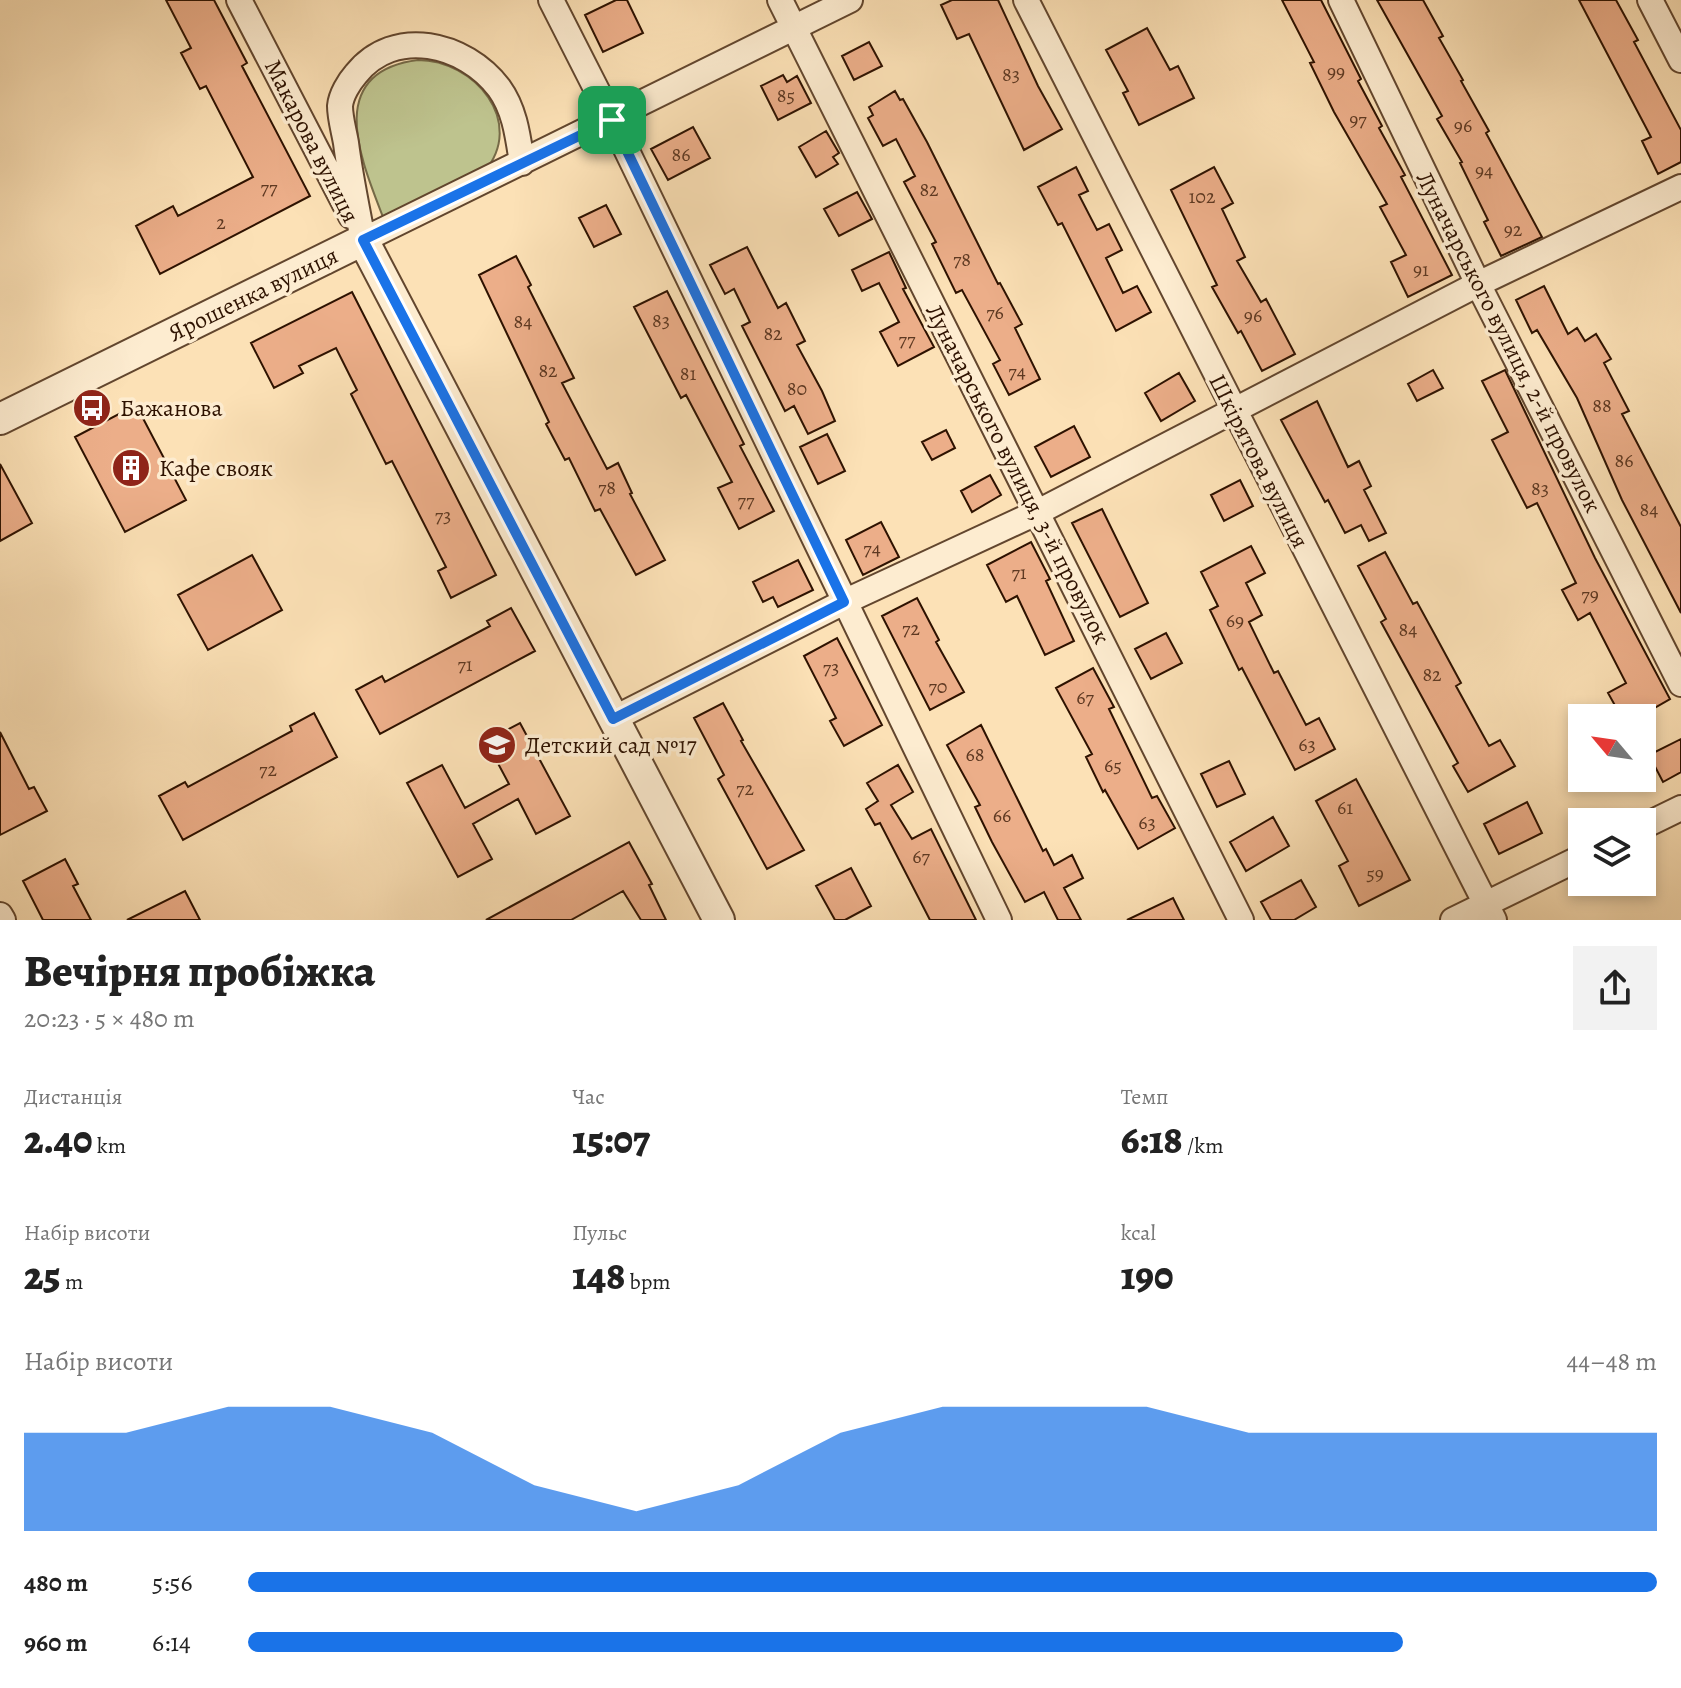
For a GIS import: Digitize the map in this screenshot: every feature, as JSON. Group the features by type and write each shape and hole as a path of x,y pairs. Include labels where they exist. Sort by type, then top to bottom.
{"street":[{"name":"Макарова вулиця","path":"239,0 719,920"},
{"path":"551,0 999,920"},
{"name":"Луначарського вулиця, 3-й провулок","path":"780,0 1241,920"},
{"name":"Ярошенка вулиця","path":"0,419 612,120 850,0"},
{"name":"Шкірятова вулиця","path":"1026,0 1491,912"},
{"name":"Луначарського вулиця, 2-й провулок","path":"1341,0 1478,284 1681,684"},
{"path":"1650,0 1681,60"},
{"path":"363,240 340,104 349,82 363,66 384,51 406,45 430,45 453,52 475,65 497,86 510,106 522,163"},
{"path":"613,719 844,602 1038,512 1478,284 1681,187"},
{"path":"1656,820 1681,808"},
{"path":"1453,920 1491,912 1568,865"}],"green space":[{"path":"418,60 458,70 475,82 488,97 497,115 500,133 496,153 484,172 383,217 359,145 359,100 369,82 388,68"}],"building":[{"path":"166,0 214,0 247,63 242,66 310,196 160,274 136,226 173,206 178,216 253,177 206,86 200,89 181,53 191,48"},
{"path":"616,0 627,0 643,33 603,52 585,15"},
{"path":"952,0 998,0 1062,129 1024,150 969,34 957,39 941,5"},
{"path":"1282,0 1321,0 1361,79 1358,81 1382,126 1379,128 1405,175 1401,177 1452,275 1408,297 1391,262 1406,255 1380,207 1387,204 1334,112 1310,63 1314,62"},
{"path":"1377,0 1423,0 1443,36 1439,38 1489,131 1486,133 1542,237 1501,256 1484,222 1488,220 1462,162 1437,119 1442,116"},
{"path":"1579,0 1616,0 1638,40 1634,42 1681,130 1681,162 1658,174 1642,141 1651,137"},
{"path":"1147,28 1170,70 1178,66 1194,98 1139,125 1123,93 1128,91 1106,50"},
{"path":"869,42 882,66 854,80 842,56"},
{"path":"783,75 787,82 797,76 811,103 778,120 761,86"},
{"path":"895,91 900,100 903,99 927,142 998,284 1022,324 1015,328 1040,379 1009,395 993,364 1000,360 962,290 956,293 932,244 936,242 904,182 915,176 896,139 883,146 868,118 873,115 869,107"},
{"path":"693,127 710,158 668,180 651,149"},
{"path":"826,131 839,153 833,157 838,164 816,177 799,147"},
{"path":"1076,167 1088,191 1079,195 1097,230 1109,224 1122,250 1106,258 1123,293 1137,286 1151,312 1116,331 1062,223 1058,225 1038,187"},
{"path":"1214,167 1233,203 1222,209 1245,257 1237,261 1261,302 1266,299 1295,354 1262,371 1241,331 1238,333 1212,287 1217,285 1171,190"},
{"path":"857,192 872,219 839,236 824,209"},
{"path":"606,205 621,234 594,247 579,218"},
{"path":"747,247 778,308 786,303 805,341 797,345 835,421 808,434 794,406 785,411 742,326 750,322 734,289 725,294 710,265"},
{"path":"889,252 906,288 903,289 934,347 898,366 880,332 899,322 879,283 862,291 852,270"},
{"path":"516,256 531,285 528,287 574,378 562,383 607,469 618,463 630,494 665,560 636,575 600,509 595,511 569,458 565,460 546,424 549,422 479,275"},
{"path":"1544,286 1568,334 1577,328 1585,341 1596,334 1611,359 1604,363 1629,411 1622,414 1681,527 1681,613 1622,500 1577,398 1537,330 1532,333 1516,300"},
{"path":"667,291 774,511 739,529 718,488 732,482 686,395 681,398 634,307"},
{"path":"352,292 496,575 451,598 438,571 446,567 392,461 386,464 351,394 357,390 336,348 299,366 303,373 274,388 251,343"},
{"path":"1433,370 1443,388 1417,401 1408,384"},
{"path":"1505,370 1595,558 1670,699 1656,707 1656,704 1614,704 1608,693 1626,683 1590,613 1578,620 1562,590 1576,583 1537,503 1527,508 1492,440 1508,432 1482,381"},
{"path":"1179,373 1195,401 1161,421 1145,393"},
{"path":"1317,401 1348,467 1359,461 1371,486 1364,490 1386,533 1369,541 1361,525 1345,533 1281,420"},
{"name":"Кафе свояк","path":"136,405 186,500 125,532 75,437"},
{"path":"1074,426 1090,457 1051,477 1035,447"},
{"path":"946,430 955,448 932,460 922,442"},
{"path":"827,434 845,471 818,484 800,447"},
{"path":"0,464 32,523 0,541"},
{"path":"990,475 1001,495 972,512 961,491"},
{"path":"1240,480 1253,506 1224,521 1211,495"},
{"path":"1102,509 1148,603 1120,617 1072,523"},
{"path":"881,522 899,557 863,575 846,540"},
{"path":"1031,542 1050,579 1046,581 1074,641 1045,655 1017,596 1006,602 987,565"},
{"path":"1251,546 1265,573 1246,583 1262,615 1249,622 1274,673 1278,671 1306,725 1319,718 1335,749 1295,770 1242,668 1239,670 1210,610 1218,606 1201,572"},
{"path":"1385,552 1413,604 1417,602 1461,683 1456,686 1489,746 1500,740 1515,766 1468,792 1453,766 1458,763 1381,622 1386,619 1358,566"},
{"path":"252,555 282,610 208,650 178,595"},
{"path":"798,560 813,590 778,607 773,597 763,602 753,582"},
{"path":"917,598 939,640 936,642 964,692 930,710 882,616"},
{"path":"511,608 535,651 380,734 356,690 382,676 385,682 490,626 487,621"},
{"path":"1166,633 1182,663 1151,679 1135,649"},
{"path":"837,638 882,725 844,746 830,721 836,718 804,656"},
{"path":"1093,668 1114,707 1109,709 1152,798 1157,796 1175,828 1138,849 1105,790 1103,792 1086,757 1092,754 1056,688"},
{"path":"723,703 741,741 804,850 767,869 718,779 724,775 694,718"},
{"path":"314,713 337,757 183,840 159,796 185,782 188,787 292,731 290,726"},
{"path":"520,723 570,816 536,834 518,799 473,824 492,859 458,877 407,783 442,765 465,808 509,784 486,741"},
{"path":"981,725 1043,851 1046,849 1054,865 1072,855 1083,878 1064,888 1081,920 1058,920 1044,892 1025,902 992,842 975,807 980,805 947,745"},
{"path":"0,732 29,789 34,787 47,811 0,835"},
{"path":"1681,739 1681,772 1663,782 1656,768 1656,752"},
{"path":"1229,761 1245,794 1217,807 1201,774"},
{"path":"898,765 913,792 891,805 912,839 931,829 976,920 930,920 880,823 875,825 866,809 878,801 867,783"},
{"path":"1356,779 1410,880 1359,906 1339,866 1348,861 1316,801"},
{"path":"1527,802 1542,833 1499,854 1484,824"},
{"path":"1273,817 1289,846 1246,871 1230,842"},
{"path":"629,842 652,884 649,885 666,920 641,920 623,891 571,920 486,920"},
{"path":"65,859 78,884 73,886 91,920 43,920 23,881"},
{"path":"851,868 871,906 845,920 835,920 816,886"},
{"path":"1301,880 1316,907 1294,920 1271,920 1261,902"},
{"path":"185,891 200,920 127,920"},
{"path":"1173,898 1184,920 1127,920"}],"place":[{"name":"Бажанова","path":"92,408"},
{"name":"Кафе свояк","path":"131,468"},
{"name":"Детский сад №17","path":"497,745"}],"route":[{"path":"612,120 844,602 613,719 363,240 612,120"}]}
